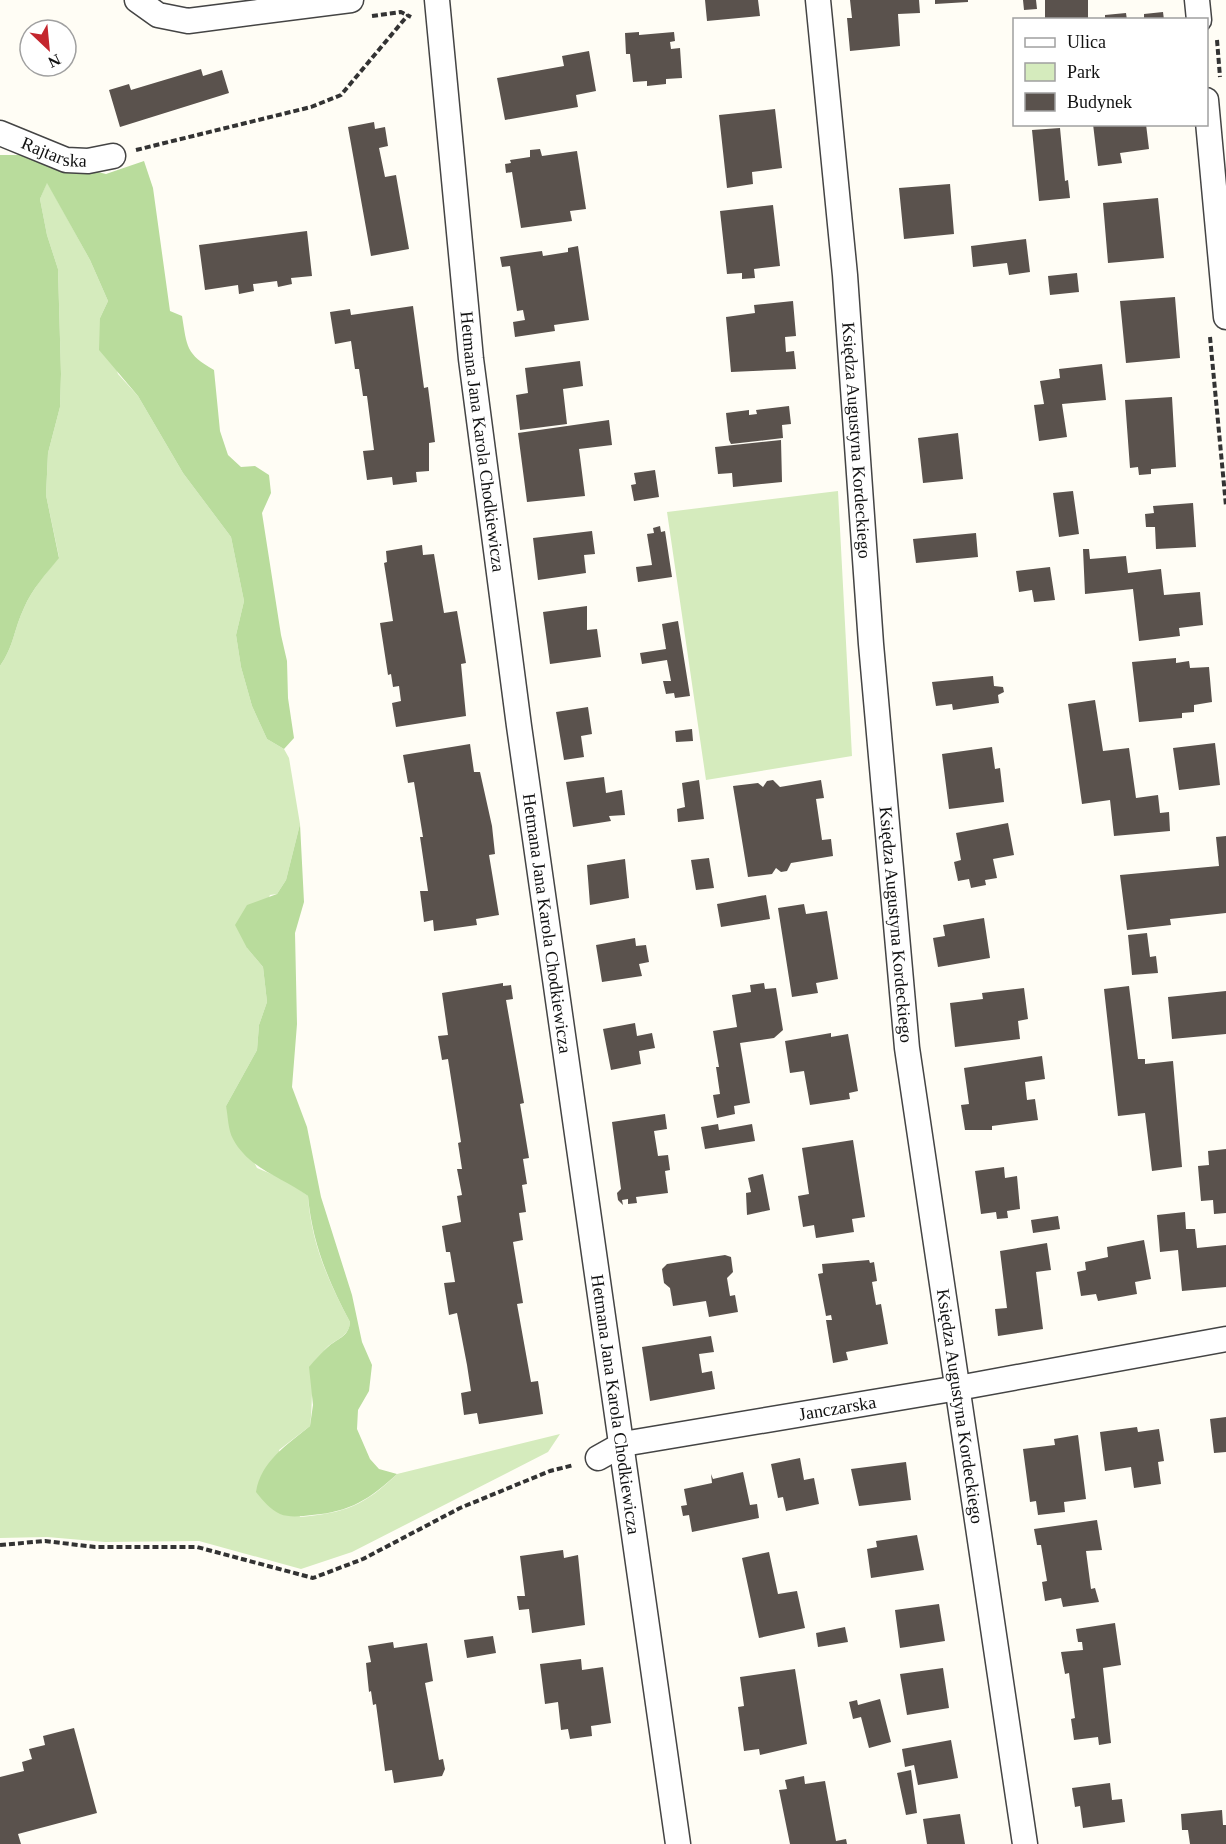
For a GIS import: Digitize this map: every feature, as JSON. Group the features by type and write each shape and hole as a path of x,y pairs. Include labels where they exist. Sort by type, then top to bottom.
{"street":[{"path":"137,0 158,15 188,21 358,8"},
{"name":"Księdza Augustyna Kordeckiego","path":"818,0 845,275 871,644 907,1048 1025,1844"},
{"path":"1197,0 1204,18"},
{"name":"Hetmana Jana Karola Chodkiewicza","path":"426,4 519,726 623,1444 678,1844"},
{"path":"1214,92 1226,317"},
{"name":"Rajtarska","path":"0,133 66,160 88,161 112,156"},
{"name":"Janczarska","path":"598,1458 623,1444 958,1388 1226,1339"}],"path":[{"path":"112,156 310,107 341,95 408,15 426,4"},
{"path":"358,8 401,12 417,22"},
{"path":"1208,27 1214,92"},
{"path":"0,1545 45,1541 95,1547 197,1547 313,1578 363,1559 460,1508 550,1471 598,1458"}],"green space":[{"path":"0,155 28,155 106,174 144,161 153,188 170,311 182,316 189,349 198,359 214,370 220,431 228,455 241,467 255,466 269,475 271,493 262,513 287,661 288,698 294,738 284,749 267,739 252,706 241,667 236,635 244,601 231,537 183,473 138,396 99,350 100,318 108,301 90,260 47,183 40,199 47,235 58,269 61,374 60,407 48,453 46,495 59,558 27,601 0,666"},
{"path":"47,182 90,260 108,301 100,318 118,374 138,396 183,473 231,537 244,601 236,635 241,667 252,706 267,739 284,749 289,758 300,824 286,880 277,894 270,895 247,948 263,967 267,1002 259,1025 257,1050 226,1106 257,1168 288,1181 308,1196 313,1229 322,1261 350,1322 347,1332 323,1352 318,1361 313,1379 310,1426 279,1450 300,1517 330,1513 353,1506 374,1494 397,1474 560,1434 548,1452 352,1552 301,1569 199,1541 105,1542 47,1537 0,1538 0,666 27,601 59,557 46,495 48,453 60,407 61,374 58,269 47,235 40,199"},
{"path":"838,491 852,756 706,780 667,512"},
{"path":"300,824 304,902 295,933 297,1024 292,1087 307,1127 321,1197 352,1295 362,1342 372,1365 369,1391 358,1410 357,1429 370,1459 379,1469 397,1474 378,1491 359,1503 338,1511 288,1516 273,1510 256,1492 259,1481 263,1471 276,1454 310,1426 313,1405 309,1367 326,1348 346,1334 350,1322 322,1261 313,1229 308,1196 248,1158 233,1139 226,1106 257,1050 259,1025 267,1002 263,967 247,948 235,925 247,905 277,894 286,880"}],"building":[{"path":"705,0 758,0 760,16 707,21"},
{"path":"850,0 919,0 920,13 898,14 900,46 850,51 847,18 852,18"},
{"path":"935,0 968,0 968,2 935,4"},
{"path":"1023,0 1036,0 1037,9 1024,10"},
{"path":"1045,0 1088,0 1088,18 1045,18"},
{"path":"1163,12 1164,18 1144,18 1144,14"},
{"path":"1126,13 1127,18 1105,18 1105,15"},
{"path":"639,32 639,35 674,32 675,41 670,42 671,49 680,48 682,78 666,79 666,84 647,86 647,81 633,82 630,54 626,54 625,33"},
{"path":"589,51 596,91 576,95 578,107 505,120 497,78 564,66 562,56"},
{"path":"201,69 203,76 222,70 229,93 120,127 109,90 129,84 131,90"},
{"path":"775,109 782,168 752,172 753,184 727,188 719,115"},
{"path":"374,122 375,129 385,127 388,146 379,148 385,177 396,175 409,249 371,256 348,127"},
{"path":"1093,126 1146,126 1149,149 1120,153 1122,163 1098,166"},
{"path":"1060,128 1065,181 1068,180 1070,198 1039,201 1032,130"},
{"path":"540,149 542,156 577,151 586,209 570,211 572,221 521,228 512,172 506,173 505,164 511,163 510,160 530,157 530,150"},
{"path":"950,184 954,234 904,239 899,188"},
{"path":"1158,198 1164,258 1108,263 1103,203"},
{"path":"773,205 780,266 754,269 755,278 742,279 742,273 727,274 720,211"},
{"path":"307,231 312,276 291,278 292,284 278,287 277,281 253,284 254,291 239,294 238,285 205,290 199,245"},
{"path":"1026,239 1030,272 1009,275 1007,263 973,267 971,246"},
{"path":"578,246 589,320 554,325 555,331 515,337 513,322 525,320 523,310 517,311 510,266 502,267 500,257 542,251 543,256 568,252 568,248"},
{"path":"1077,273 1079,292 1050,295 1048,276"},
{"path":"1175,297 1180,358 1126,363 1120,301"},
{"path":"793,301 796,336 785,337 786,352 794,351 796,369 731,372 726,317 755,313 754,305"},
{"path":"413,306 424,388 428,387 435,442 429,443 429,471 416,472 417,482 393,485 392,477 367,480 363,451 374,450 367,396 363,396 359,369 355,369 351,341 335,344 330,312 350,309 351,315"},
{"path":"580,361 583,386 563,389 567,424 520,430 516,395 528,393 525,368"},
{"path":"1102,364 1106,400 1062,404 1067,437 1039,441 1034,405 1044,404 1040,381 1060,378 1059,369"},
{"path":"1172,397 1176,467 1151,469 1151,474 1139,475 1138,467 1130,468 1125,400"},
{"path":"789,406 791,424 782,425 783,438 731,444 726,413 749,410 749,415 757,414 756,410"},
{"path":"609,420 612,445 579,449 585,496 527,502 518,433"},
{"path":"958,433 963,479 923,483 918,438"},
{"path":"781,440 782,482 733,487 732,473 718,474 715,447"},
{"path":"655,470 659,497 634,501 631,485 636,484 634,473"},
{"path":"1073,491 1079,534 1059,537 1053,493"},
{"path":"1193,503 1196,547 1156,549 1155,527 1146,527 1145,514 1154,513 1153,506"},
{"path":"660,526 661,532 665,531 672,577 638,582 636,567 652,565 647,534 654,533 653,528"},
{"path":"592,531 595,554 584,555 586,573 538,580 533,538"},
{"path":"976,533 978,557 916,563 913,539"},
{"path":"422,545 423,555 434,554 444,613 457,611 466,663 461,664 466,716 396,727 392,703 401,701 399,686 393,687 391,674 388,675 380,623 393,621 384,563 387,562 386,551"},
{"path":"1083,549 1089,549 1090,559 1126,556 1128,573 1161,569 1164,595 1200,592 1203,625 1179,628 1180,636 1139,641 1133,589 1085,594"},
{"path":"1050,567 1055,600 1034,602 1032,590 1019,592 1016,571"},
{"path":"587,606 587,630 597,629 601,657 550,664 543,612"},
{"path":"678,621 690,696 675,698 674,693 666,694 663,681 671,681 667,660 642,664 640,653 666,649 662,624"},
{"path":"1176,658 1176,663 1189,661 1190,668 1209,667 1212,702 1194,705 1194,712 1182,713 1182,718 1139,722 1132,662"},
{"path":"993,676 994,686 1003,687 1004,692 998,695 999,703 953,710 952,704 936,706 932,682"},
{"path":"1095,700 1103,751 1129,748 1136,798 1158,795 1160,813 1169,812 1170,831 1114,836 1110,800 1082,804 1068,704"},
{"path":"588,707 592,734 581,736 584,757 564,760 556,712"},
{"path":"692,729 693,741 676,742 675,731"},
{"path":"1215,743 1220,785 1179,790 1173,748"},
{"path":"470,744 474,772 480,772 492,826 495,854 489,855 499,915 476,919 477,925 434,931 433,920 424,922 420,891 428,891 420,837 423,837 414,782 408,783 403,755"},
{"path":"992,747 995,769 1000,768 1004,802 949,809 942,754"},
{"path":"604,777 606,793 622,790 625,815 609,816 611,821 573,827 566,782"},
{"path":"699,780 704,819 678,822 677,809 685,807 682,783"},
{"path":"773,780 780,787 821,780 824,798 816,799 822,840 831,839 833,856 791,863 787,871 781,872 776,868 772,874 748,877 733,786 758,783 763,787 767,781"},
{"path":"1008,823 1014,855 993,859 997,878 985,880 986,885 971,888 969,879 958,881 954,862 961,860 956,833"},
{"path":"1226,836 1226,913 1170,919 1171,925 1127,930 1120,875 1219,866 1216,837"},
{"path":"709,858 714,888 696,890 691,860"},
{"path":"625,859 629,898 590,905 587,865"},
{"path":"766,895 770,919 721,927 717,904"},
{"path":"804,904 806,914 827,911 838,979 816,983 818,993 792,997 778,908"},
{"path":"984,918 990,958 938,967 933,938 945,936 943,925"},
{"path":"1147,933 1150,957 1156,956 1158,973 1132,975 1128,935"},
{"path":"635,938 636,946 646,945 649,962 639,964 642,976 602,982 596,945"},
{"path":"503,983 503,986 511,985 513,999 506,1000 524,1103 520,1104 529,1158 523,1159 527,1184 522,1185 526,1212 519,1213 523,1240 513,1242 523,1303 517,1304 531,1382 538,1381 543,1414 479,1424 477,1413 464,1415 461,1393 471,1391 457,1313 449,1315 444,1283 455,1282 450,1252 446,1252 442,1226 461,1222 457,1196 462,1195 457,1169 462,1169 458,1143 461,1142 448,1059 442,1060 438,1036 448,1035 442,993"},
{"path":"764,983 765,989 776,988 783,1030 774,1038 740,1043 750,1103 734,1106 735,1114 717,1118 713,1095 720,1094 716,1067 719,1067 713,1031 737,1027 732,995 751,992 750,985"},
{"path":"1129,986 1138,1059 1145,1059 1145,1064 1173,1061 1182,1167 1152,1171 1145,1113 1118,1116 1104,989"},
{"path":"1024,988 1028,1019 1018,1021 1020,1039 955,1047 950,1003 983,999 982,993"},
{"path":"1226,991 1226,1034 1172,1039 1168,997"},
{"path":"635,1023 637,1036 652,1033 655,1048 639,1051 641,1064 611,1070 603,1029"},
{"path":"831,1033 831,1037 848,1034 858,1091 849,1093 850,1099 810,1105 804,1071 790,1073 785,1041"},
{"path":"1042,1056 1045,1079 1025,1082 1027,1100 1035,1099 1038,1120 992,1126 992,1130 965,1130 961,1105 969,1104 964,1068"},
{"path":"665,1114 667,1129 654,1131 658,1156 668,1155 670,1170 665,1171 668,1193 636,1197 637,1203 628,1204 628,1199 622,1200 623,1205 618,1200 617,1193 621,1189 612,1122"},
{"path":"718,1124 719,1130 752,1124 755,1141 705,1149 701,1127"},
{"path":"853,1140 865,1217 852,1219 854,1232 816,1238 814,1225 803,1227 798,1196 809,1194 802,1148"},
{"path":"1226,1149 1226,1213 1214,1214 1213,1200 1201,1201 1198,1166 1209,1165 1208,1151"},
{"path":"1004,1167 1005,1178 1017,1176 1020,1209 1007,1211 1008,1218 997,1219 996,1212 981,1214 975,1171"},
{"path":"763,1174 770,1210 747,1215 746,1193 751,1192 748,1178"},
{"path":"1185,1212 1186,1229 1195,1229 1197,1248 1226,1245 1226,1287 1182,1291 1178,1250 1160,1252 1157,1215"},
{"path":"1058,1216 1060,1229 1033,1233 1031,1220"},
{"path":"1144,1240 1151,1279 1135,1282 1137,1294 1098,1301 1096,1294 1081,1296 1077,1272 1086,1270 1085,1262 1108,1257 1107,1247"},
{"path":"1047,1243 1051,1270 1036,1272 1043,1329 998,1336 995,1309 1007,1308 1000,1251"},
{"path":"725,1255 731,1257 733,1272 727,1278 730,1296 735,1295 738,1312 709,1317 706,1301 673,1306 670,1288 664,1283 662,1269 667,1264"},
{"path":"869,1260 870,1263 874,1262 877,1281 872,1282 876,1305 881,1304 888,1344 846,1352 848,1360 833,1363 826,1320 832,1320 831,1315 826,1316 818,1274 823,1273 822,1264"},
{"path":"711,1336 714,1352 699,1354 702,1373 712,1371 715,1389 650,1401 642,1347"},
{"path":"1226,1417 1226,1452 1214,1453 1210,1419"},
{"path":"1137,1427 1138,1432 1159,1429 1164,1461 1158,1462 1161,1484 1134,1488 1131,1467 1105,1471 1100,1432"},
{"path":"1078,1435 1086,1499 1064,1502 1065,1512 1038,1515 1036,1501 1030,1502 1023,1449 1055,1445 1054,1439"},
{"path":"800,1458 804,1480 814,1478 819,1504 786,1511 783,1497 778,1498 771,1464"},
{"path":"906,1462 911,1500 859,1506 851,1469"},
{"path":"743,1472 750,1505 757,1504 759,1518 692,1532 689,1515 683,1516 681,1506 687,1505 684,1489 712,1483 711,1474 713,1479"},
{"path":"1097,1520 1102,1550 1086,1551 1091,1589 1095,1588 1099,1602 1063,1607 1061,1598 1045,1601 1042,1582 1047,1581 1041,1545 1037,1545 1034,1529"},
{"path":"917,1535 924,1570 871,1578 867,1549 877,1547 876,1541"},
{"path":"563,1550 564,1558 578,1555 585,1625 532,1633 529,1609 519,1610 517,1596 525,1596 520,1556"},
{"path":"769,1552 778,1594 797,1591 805,1628 759,1638 742,1558"},
{"path":"939,1604 945,1641 900,1648 895,1610"},
{"path":"1115,1623 1121,1665 1103,1668 1111,1743 1099,1745 1098,1737 1074,1740 1071,1719 1075,1718 1069,1673 1065,1674 1061,1652 1083,1650 1082,1642 1078,1642 1076,1629"},
{"path":"845,1627 848,1642 818,1647 816,1633"},
{"path":"493,1636 496,1653 467,1658 464,1640"},
{"path":"393,1642 394,1648 427,1643 433,1681 425,1683 439,1760 443,1759 445,1769 442,1776 394,1783 392,1770 385,1771 376,1704 373,1705 371,1691 369,1692 366,1663 371,1662 368,1646"},
{"path":"581,1659 582,1670 603,1667 611,1723 591,1726 592,1736 570,1739 568,1729 561,1730 558,1702 545,1704 540,1664"},
{"path":"943,1668 949,1708 907,1715 900,1674"},
{"path":"795,1669 807,1744 760,1755 759,1749 744,1751 738,1707 744,1706 740,1677"},
{"path":"880,1699 891,1742 869,1748 861,1717 853,1719 849,1702 857,1700 858,1705"},
{"path":"74,1728 97,1813 18,1834 21,1844 0,1844 0,1777 24,1771 22,1762 32,1759 29,1749 45,1745 43,1736"},
{"path":"951,1740 958,1778 918,1785 914,1765 905,1767 902,1749"},
{"path":"911,1770 917,1813 906,1815 897,1773"},
{"path":"804,1776 805,1784 825,1781 836,1841 846,1839 847,1844 790,1844 779,1790 787,1789 785,1780"},
{"path":"1110,1783 1112,1800 1122,1799 1125,1822 1083,1828 1080,1806 1075,1807 1072,1788"},
{"path":"1222,1810 1223,1825 1226,1825 1226,1844 1190,1844 1188,1830 1182,1830 1181,1814"},
{"path":"960,1814 965,1844 927,1844 923,1819"}]}
